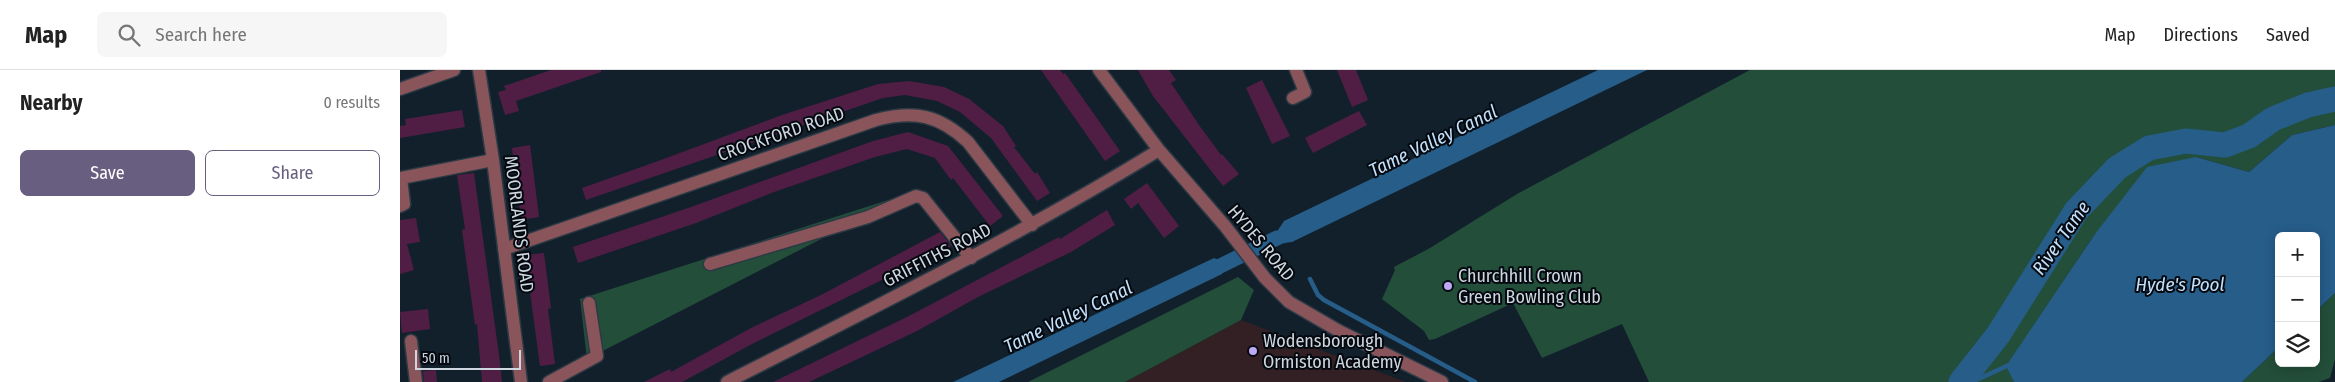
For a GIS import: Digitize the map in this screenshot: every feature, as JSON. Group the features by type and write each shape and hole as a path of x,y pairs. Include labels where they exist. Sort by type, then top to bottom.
{"street":[{"path":"400,89 454,70"},
{"name":"MOORLANDS ROAD","path":"479,70 493,160 521,382"},
{"name":"HYDES ROAD","path":"1099,70 1158,150 1225,226 1265,278 1289,302 1339,331 1442,382"},
{"path":"1293,98 1305,92 1296,70"},
{"name":"CROCKFORD ROAD","path":"504,248 876,120 896,115 927,117 956,131 968,142 1032,225"},
{"name":"GRIFFITHS ROAD","path":"727,382 971,258 1032,225 1158,150"},
{"path":"400,206 404,204 401,178 493,160"},
{"path":"710,264 868,217 916,196 923,198 971,258"},
{"path":"550,382 597,356 589,303"},
{"path":"411,341 416,382"}],"shaded area":[{"name":"Wodensborough Ormiston Academy","path":"1241,320 1406,382 1125,382"}],"green space":[{"path":"1750,70 2335,70 2335,125 2292,135 2249,172 2196,157 2095,234 2007,366 2014,382 1649,382 1622,324 1542,358 1513,303 1435,339 1429,340 1424,331 1382,299 1395,270 1394,267 1430,248 1517,194"},
{"path":"910,193 864,217 587,359 580,299"},
{"path":"1238,277 1254,290 1241,320 1125,382 1028,382"},
{"path":"2335,293 2335,359 2330,378 2319,382 2242,382 2275,351 2275,367 2320,367 2320,307"}],"water":[{"path":"1598,70 1647,70 1292,242 1259,247 1263,239 1276,233 1284,221"},
{"name":"Hyde's Pool","path":"2335,125 2335,293 2320,307 2320,232 2275,232 2275,351 2242,382 2014,382 2006,366 2095,234 2147,167 2196,157 2249,172 2292,135"},
{"path":"1214,258 1226,263 1222,274 999,382 953,382"}],"building":[{"path":"551,70 601,70 601,72 516,101 519,111 505,115 498,92 506,90 504,86"},
{"path":"1041,70 1060,70 1063,74 1065,73 1120,151 1105,161"},
{"path":"1138,70 1169,70 1176,80 1171,83 1199,125 1221,155 1239,174 1223,186 1153,96"},
{"path":"1337,70 1356,70 1368,100 1352,107"},
{"path":"1262,80 1290,136 1272,144 1246,88"},
{"path":"909,81 944,87 969,99 1003,126 1016,146 1014,147 1035,174 1037,172 1050,193 1037,201 991,138 960,112 937,101 905,95 883,98 586,200 582,188 782,115 878,84"},
{"path":"462,110 465,127 400,138 400,126 406,125 405,119"},
{"path":"1359,111 1367,125 1313,153 1305,138"},
{"path":"908,132 948,146 1003,216 990,226 935,158 907,149 875,157 774,192 696,223 578,263 573,247 691,207 873,141"},
{"path":"530,145 539,217 521,220 512,148"},
{"path":"474,173 502,382 482,382 477,324 475,325 462,230 465,229 457,175"},
{"path":"1147,183 1179,226 1164,238 1138,203 1131,209 1124,199"},
{"path":"1107,210 1115,225 1071,252 978,297 917,331 809,382 773,382 909,316 1059,237 1060,239"},
{"path":"416,218 420,242 407,244 414,270 400,274 400,220"},
{"path":"940,232 951,246 752,344 682,382 644,382 670,369 671,372 751,328 821,295"},
{"path":"544,253 551,308 548,309 555,364 540,366 525,255"},
{"path":"428,309 430,329 402,333 400,312"},
{"path":"436,370 437,382 424,382 423,371"}],"waterway":[{"name":"River Tame","path":"1961,382 1998,335 2076,211 2117,168 2149,148 2186,141 2225,145 2249,136 2273,119 2308,105 2335,99"},
{"path":"1208,272 1277,238"},
{"path":"1310,279 1318,295 1324,300 1475,382"},
{"path":"1972,382 2011,364"}],"place":[{"name":"Churchhill Crown Green Bowling Club","path":"1448,286"},
{"name":"Wodensborough Ormiston Academy","path":"1253,351"}],"water label":[{"name":"Tame Valley Canal","path":"1433,141"},
{"name":"Tame Valley Canal","path":"1068,317"}]}
